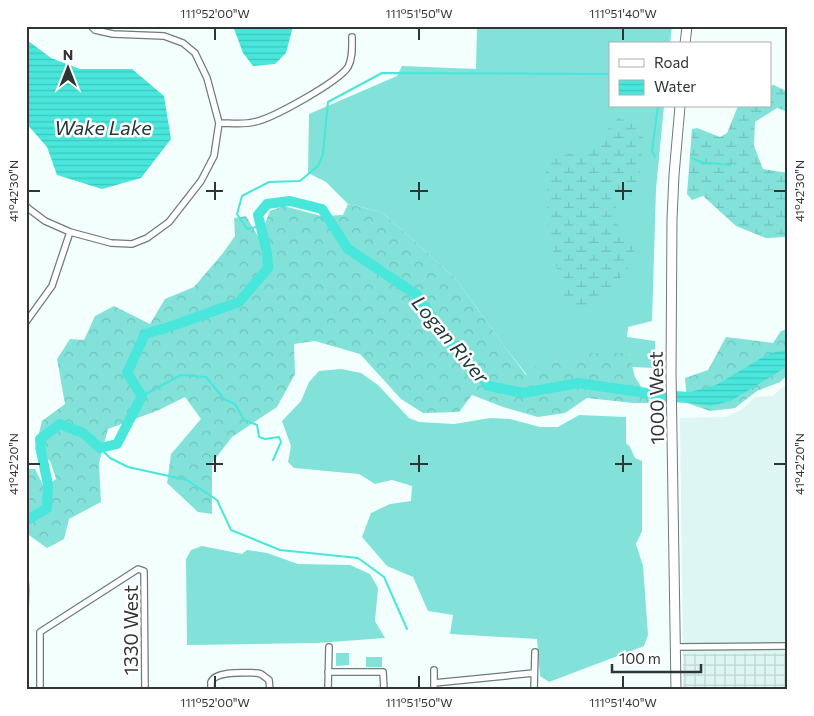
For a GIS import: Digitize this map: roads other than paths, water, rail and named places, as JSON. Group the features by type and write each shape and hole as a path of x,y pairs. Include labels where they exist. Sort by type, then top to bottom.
{"main road":[{"path":"685,42 687,26"},
{"name":"1000 West","path":"676,690 671,372 672,219 680,108"}],"street":[{"path":"26,206 45,221 70,232 111,243 132,244 147,238 169,222 201,181 214,156 219,123 207,78 195,53 183,43 164,36 113,34 95,30 90,26"},
{"path":"219,123 254,123 287,109 339,76 347,68 351,58 352,37"},
{"path":"26,322 52,286 70,232"},
{"name":"1330 West","path":"40,690 40,632 138,569 144,571 145,690"},
{"path":"676,647 788,646"},
{"path":"328,690 329,647"},
{"path":"534,690 535,652"},
{"path":"434,670 434,686 534,673"},
{"path":"328,672 383,672 384,690"},
{"path":"211,690 212,681 215,676 221,674 257,673 266,676 270,683 270,690"}],"water":[{"name":"Wake Lake","path":"26,26 28,26 27,40 51,58 80,69 132,69 164,96 171,139 141,178 102,189 57,175 47,147 26,123"},
{"path":"233,26 293,26 286,53 275,64 253,66 243,53"},
{"path":"788,350 788,366 731,401 710,406 655,401 655,390 691,392 716,385 770,353"},
{"path":"26,571 29,579 30,593 29,606 26,608"}],"waterway":[{"path":"261,226 247,229 237,214 242,196 269,182 300,181 318,166 323,154 328,102 382,73 609,74"},
{"path":"655,157 652,151 658,108"},
{"path":"692,158 701,162 730,165"},
{"name":"Logan River","path":"26,521 47,508 48,485 40,439 60,424 83,433 100,448 117,444 142,396 127,373 145,334 239,302 268,268 267,253 258,215 267,204 290,201 322,209 348,249 417,295 452,345 489,386 523,393 578,383 667,396"},
{"path":"142,396 181,375 206,377 224,399 235,404 244,420 257,425 259,437 265,439 279,437 281,442 273,460"},
{"path":"100,448 110,458 128,467 187,480 217,500 231,530 280,550 358,558 384,577 407,629"},
{"name":"Logan River","path":"26,526 27,520"}]}
